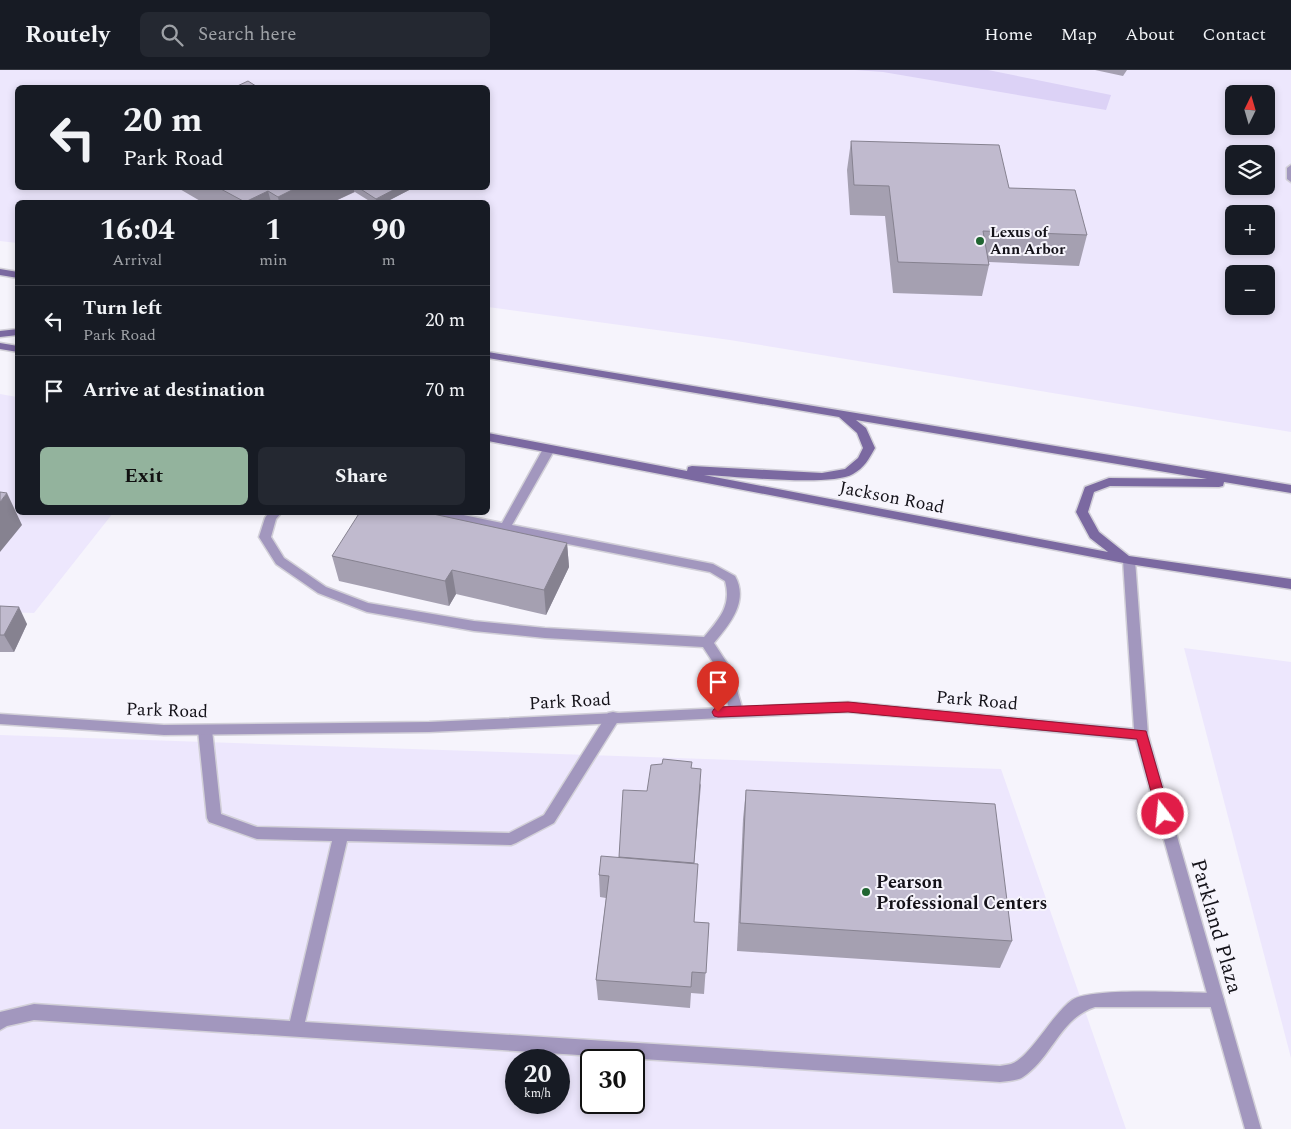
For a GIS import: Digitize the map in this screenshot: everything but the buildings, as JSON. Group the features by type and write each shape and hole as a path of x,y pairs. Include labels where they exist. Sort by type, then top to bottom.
{"main road":[{"path":"0,272 15,274"},
{"path":"0,334 15,332"},
{"path":"0,346 15,348"},
{"path":"490,354 1291,489"},
{"path":"642,467 822,478 848,472 863,460 869,448 862,431 841,414"},
{"name":"Jackson Road","path":"490,437 1129,560 1291,584"},
{"path":"1129,560 1094,535 1082,512 1089,490 1109,482 1259,483"}],"street":[{"path":"1291,168 1291,179"},
{"path":"505,528 549,449"},
{"path":"274,515 265,537 280,560 322,590 367,607 474,626 545,633 707,642"},
{"path":"441,515 713,568 731,579 735,594 726,620 707,642"},
{"name":"Parkland Plaza","path":"1129,560 1142,735 1253,1129"},
{"path":"707,642 724,669 736,712"},
{"name":"Park Road","path":"0,719 164,730 429,727 848,707 1142,735"},
{"path":"205,730 214,818 258,833 511,838 549,819 613,717"},
{"path":"296,1028 341,835"},
{"path":"0,1022 2,1019 34,1012 1000,1074 1017,1071 1026,1064 1062,1019 1078,1005 1095,1000 1216,1000"}],"shaded area":[{"path":"0,70 1291,70 1291,432 730,340 490,307 490,200 15,200 15,243 0,241"},
{"path":"855,70 988,70 1111,95 1106,110 883,72"},
{"path":"0,394 15,397 15,515 111,515 34,613 0,612"},
{"path":"1184,648 1291,662 1291,1058"},
{"path":"0,735 1001,769 1126,1129 0,1129"}],"place":[{"name":"Lexus of Ann Arbor","path":"980,241"},
{"name":"Pearson Professional Centers","path":"866,892"}],"route":[{"path":"718,712 848,707 1142,735 1163,814"}]}
